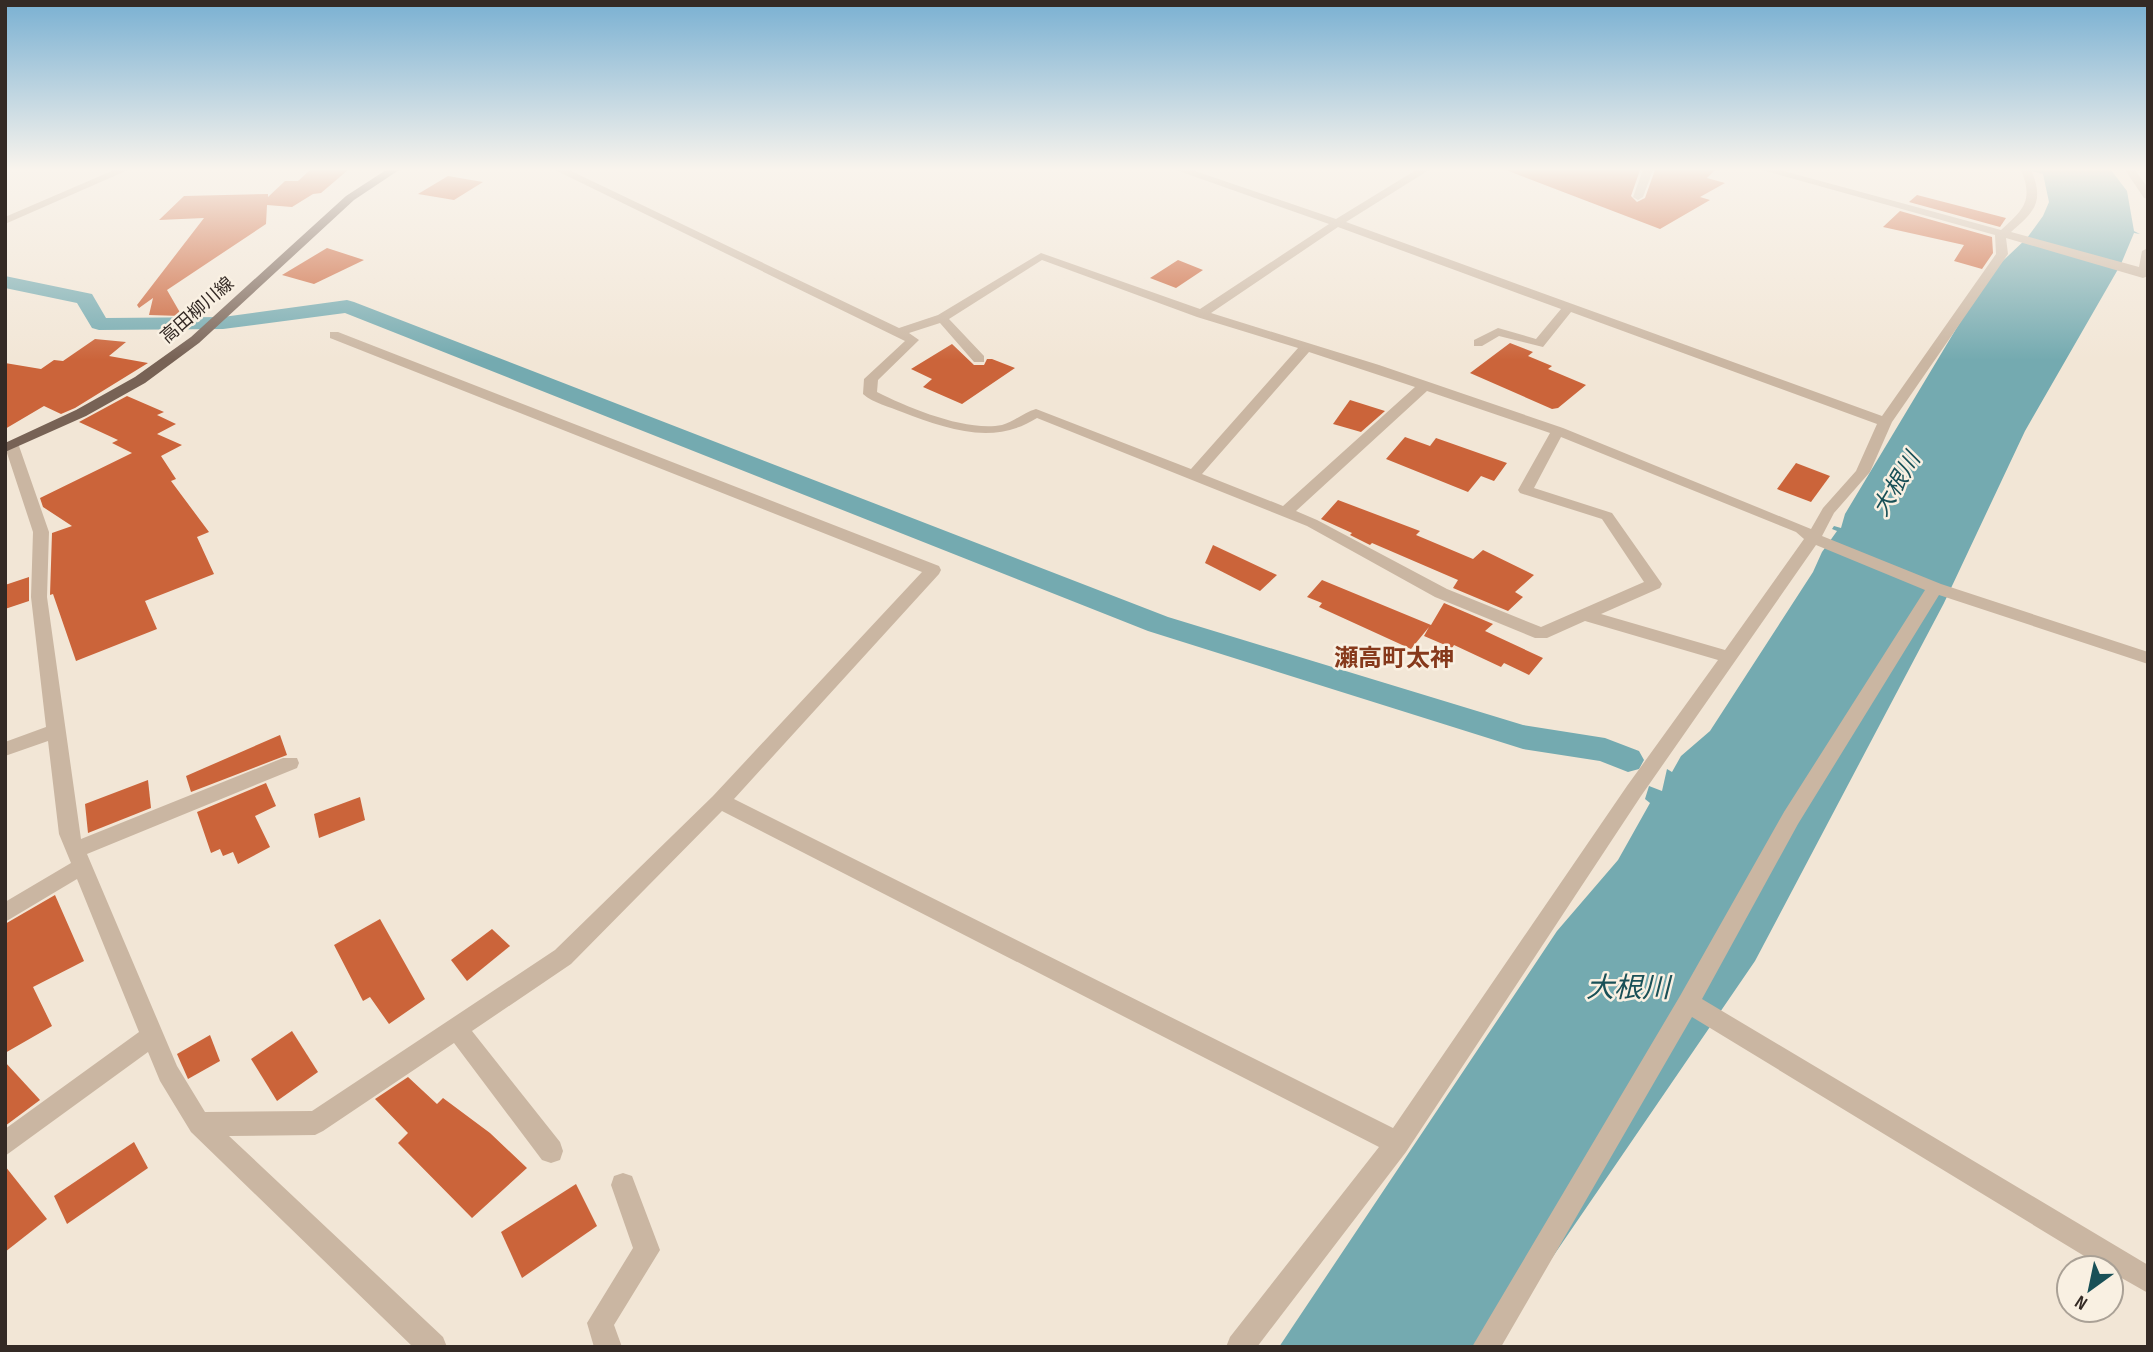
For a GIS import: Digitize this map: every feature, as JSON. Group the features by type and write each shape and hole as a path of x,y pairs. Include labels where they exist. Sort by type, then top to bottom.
{"main road":[{"name":"高田柳川線","path":"9,447 81,413 151,372 195,340 312,233"}],"street":[{"path":"692,233 912,340 871,379 870,394 878,398 962,427 981,430 1014,426 1036,413 1312,523 1441,593 1541,634 1654,584 1607,516 1525,490 1558,431"},
{"path":"1201,314 1322,233"},
{"path":"1365,233 1885,422"},
{"path":"1989,233 2145,274 2148,251"},
{"path":"1240,1347 1397,1143 1813,538 1828,511 1863,472 1885,422 2002,254 2003,237 2007,233"},
{"path":"898,332 942,318 1041,256 1201,314 1306,346 1558,431 1801,529 1813,538 1935,588 2148,658"},
{"path":"1478,343 1498,332 1539,344 1569,307"},
{"path":"942,318 979,359"},
{"path":"200,1124 315,1123 563,957 720,801 933,570 334,335"},
{"path":"1193,476 1306,346"},
{"path":"1285,513 1425,385"},
{"path":"9,447 41,532 39,597 69,834 168,1073 200,1124 433,1347"},
{"path":"1486,1347 1688,1003 1791,818 1935,588"},
{"path":"1584,615 1729,657"},
{"path":"5,749 56,731"},
{"path":"5,913 79,858 290,763"},
{"path":"720,801 1397,1143"},
{"path":"1688,1003 2148,1280"},
{"path":"455,1027 551,1150"},
{"path":"5,1144 153,1035"},
{"path":"608,1347 600,1323 647,1250 623,1185"}],"water":[{"name":"大根川","path":"2031,233 2134,233 2121,264 2025,431 1944,603 1755,961 1491,1347 1279,1347 1557,931 1618,860 1650,803 1645,799 1649,786 1662,791 1667,769 1672,772 1681,756 1710,731 1813,572 1822,552 1837,531 1832,529 1834,526 1841,528 1845,514 1989,274"}],"building":[{"path":"192,233 252,233 167,290 182,316 149,315 153,298 139,308 137,305"},
{"path":"1910,233 1978,233 1992,237 1993,253 1982,269 1954,261 1964,245"},
{"path":"327,248 364,260 314,284 282,275"},
{"path":"1178,260 1203,270 1176,288 1150,278"},
{"path":"95,339 126,342 109,356 148,363 75,408 61,414 44,406 5,429 5,363 41,369 54,360 63,361"},
{"path":"1510,343 1533,352 1528,356 1552,366 1548,369 1586,385 1558,408 1552,409 1470,373"},
{"path":"952,344 974,365 984,365 987,359 992,359 1015,368 962,404 923,387 932,379 911,369"},
{"path":"127,396 164,412 157,415 176,424 157,434 182,445 161,456 176,479 171,481 209,532 197,537 214,574 145,601 157,629 76,661 53,594 50,595 52,533 72,526 43,507 40,498 132,453 112,443 118,440 79,422"},
{"path":"1350,400 1385,411 1361,432 1333,424"},
{"path":"1405,437 1430,446 1436,438 1507,463 1494,481 1481,476 1468,492 1386,459"},
{"path":"1796,463 1830,476 1811,502 1777,489"},
{"path":"1338,500 1420,531 1416,535 1473,559 1483,550 1534,575 1515,592 1523,597 1508,611 1453,588 1458,580 1372,543 1370,545 1350,535 1352,533 1321,519"},
{"path":"1213,545 1277,575 1260,591 1205,563"},
{"path":"29,577 29,601 5,609 5,585"},
{"path":"1322,580 1431,625 1444,603 1493,624 1485,631 1543,658 1529,675 1504,663 1501,667 1454,645 1452,648 1424,636 1429,627 1411,649 1319,607 1322,603 1307,597"},
{"path":"280,735 287,755 191,792 186,776"},
{"path":"148,780 151,808 88,833 85,804"},
{"path":"266,783 276,806 255,816 270,847 238,864 233,852 223,856 220,849 211,853 197,812"},
{"path":"360,797 365,820 319,838 314,814"},
{"path":"55,895 84,961 33,987 52,1026 5,1053 5,924"},
{"path":"380,919 425,999 389,1024 370,997 363,1001 334,945"},
{"path":"492,929 510,946 467,981 451,960"},
{"path":"292,1031 318,1072 277,1101 251,1059"},
{"path":"210,1035 220,1061 188,1079 177,1054"},
{"path":"5,1062 40,1100 5,1126"},
{"path":"408,1077 437,1104 443,1098 490,1133 527,1168 472,1218 398,1143 408,1133 375,1099"},
{"path":"134,1142 148,1168 67,1224 54,1196"},
{"path":"5,1166 47,1219 5,1252"},
{"path":"576,1184 597,1226 522,1278 501,1232"}],"waterway":[{"path":"5,282 85,298 99,324 161,326 223,323 347,306 1158,624 1523,737 1605,750 1628,760"}],"district":[{"name":"瀬高町太神","path":"1394,658"}]}
